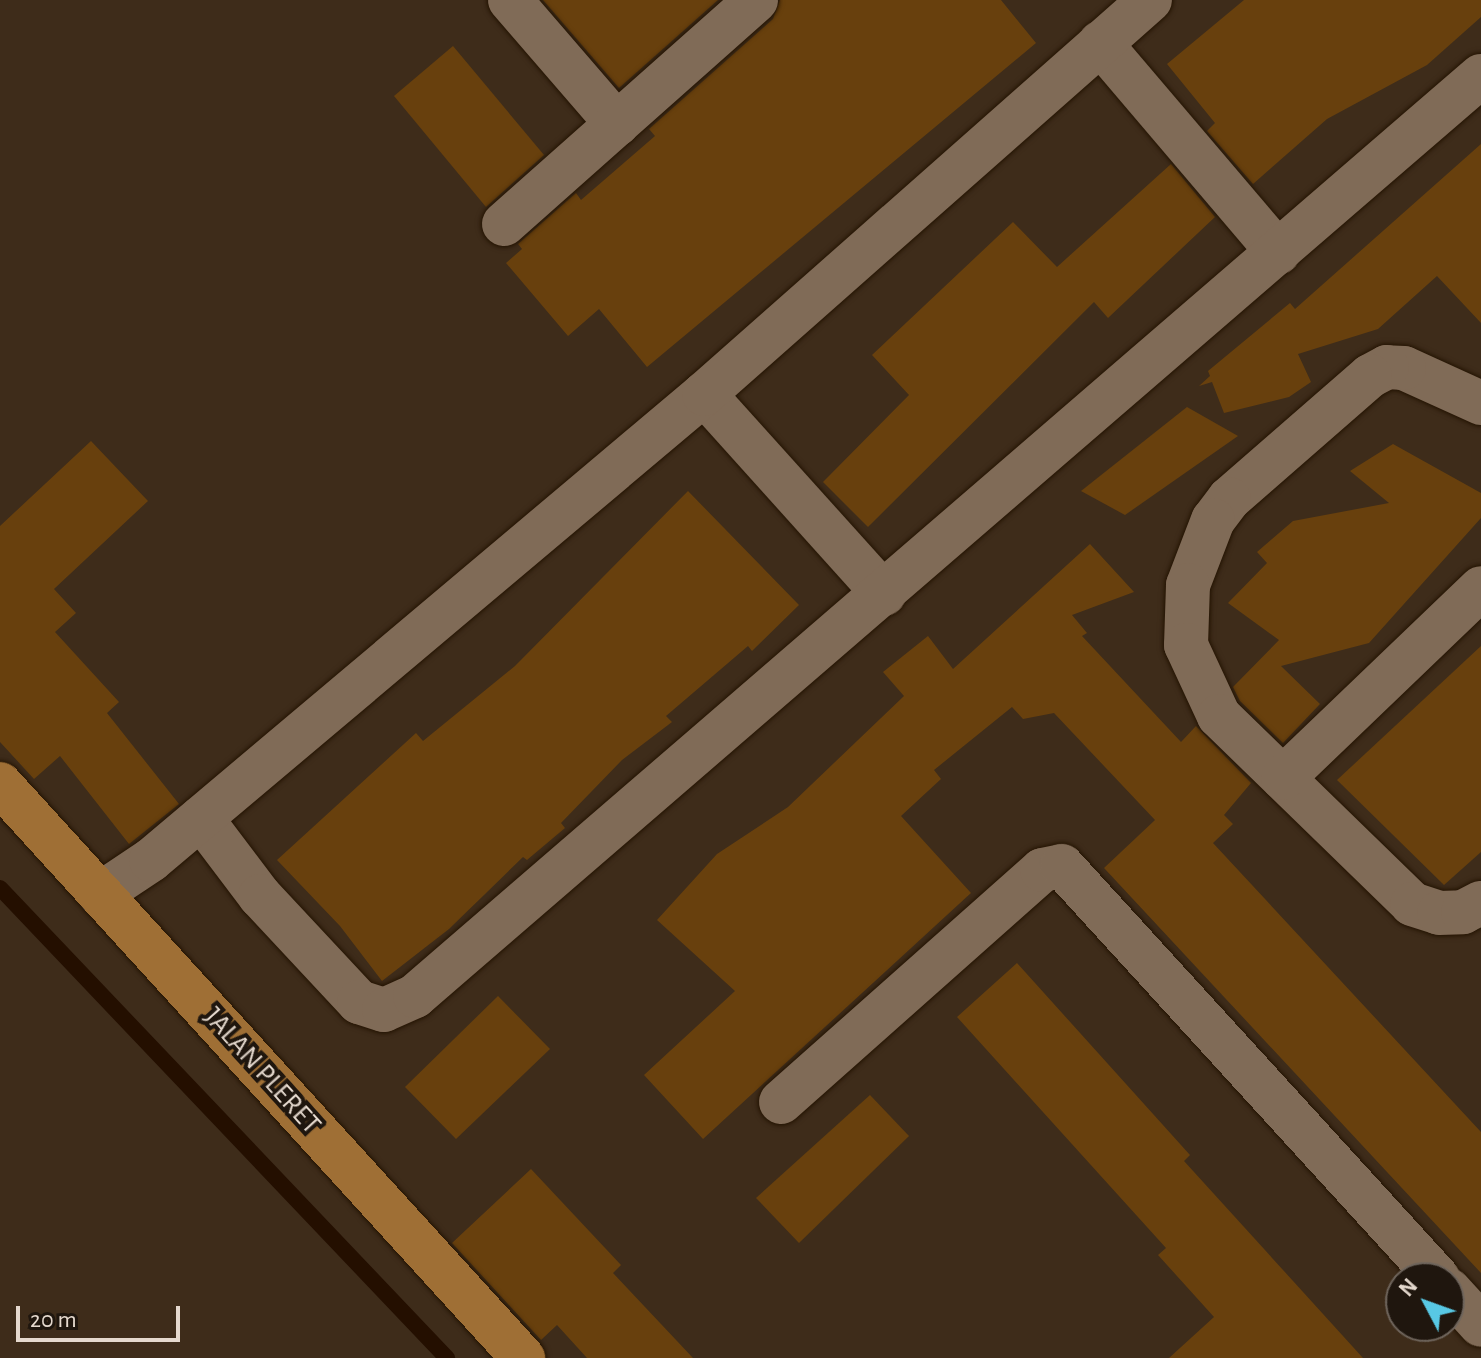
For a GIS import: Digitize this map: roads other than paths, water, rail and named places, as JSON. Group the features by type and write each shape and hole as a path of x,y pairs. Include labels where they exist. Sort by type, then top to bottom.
{"main road":[{"name":"JALAN PLERET","path":"0,784 523,1358"}],"street":[{"path":"510,0 617,124"},
{"path":"504,224 756,0"},
{"path":"100,894 201,818 704,394 1150,0"},
{"path":"1100,43 1278,252"},
{"path":"201,818 260,896 359,1002 384,1010 449,971 1481,76"},
{"path":"1481,403 1404,368 1387,367 1370,376 1240,489 1213,520 1188,585 1186,645 1219,716 1412,904 1439,913 1463,912 1481,903"},
{"path":"704,394 884,594"},
{"path":"1283,778 1481,588"},
{"path":"781,1102 1042,870 1062,866 1423,1262"},
{"path":"1465,1308 1481,1325"}],"waterway":[{"path":"0,888 447,1358"}]}
